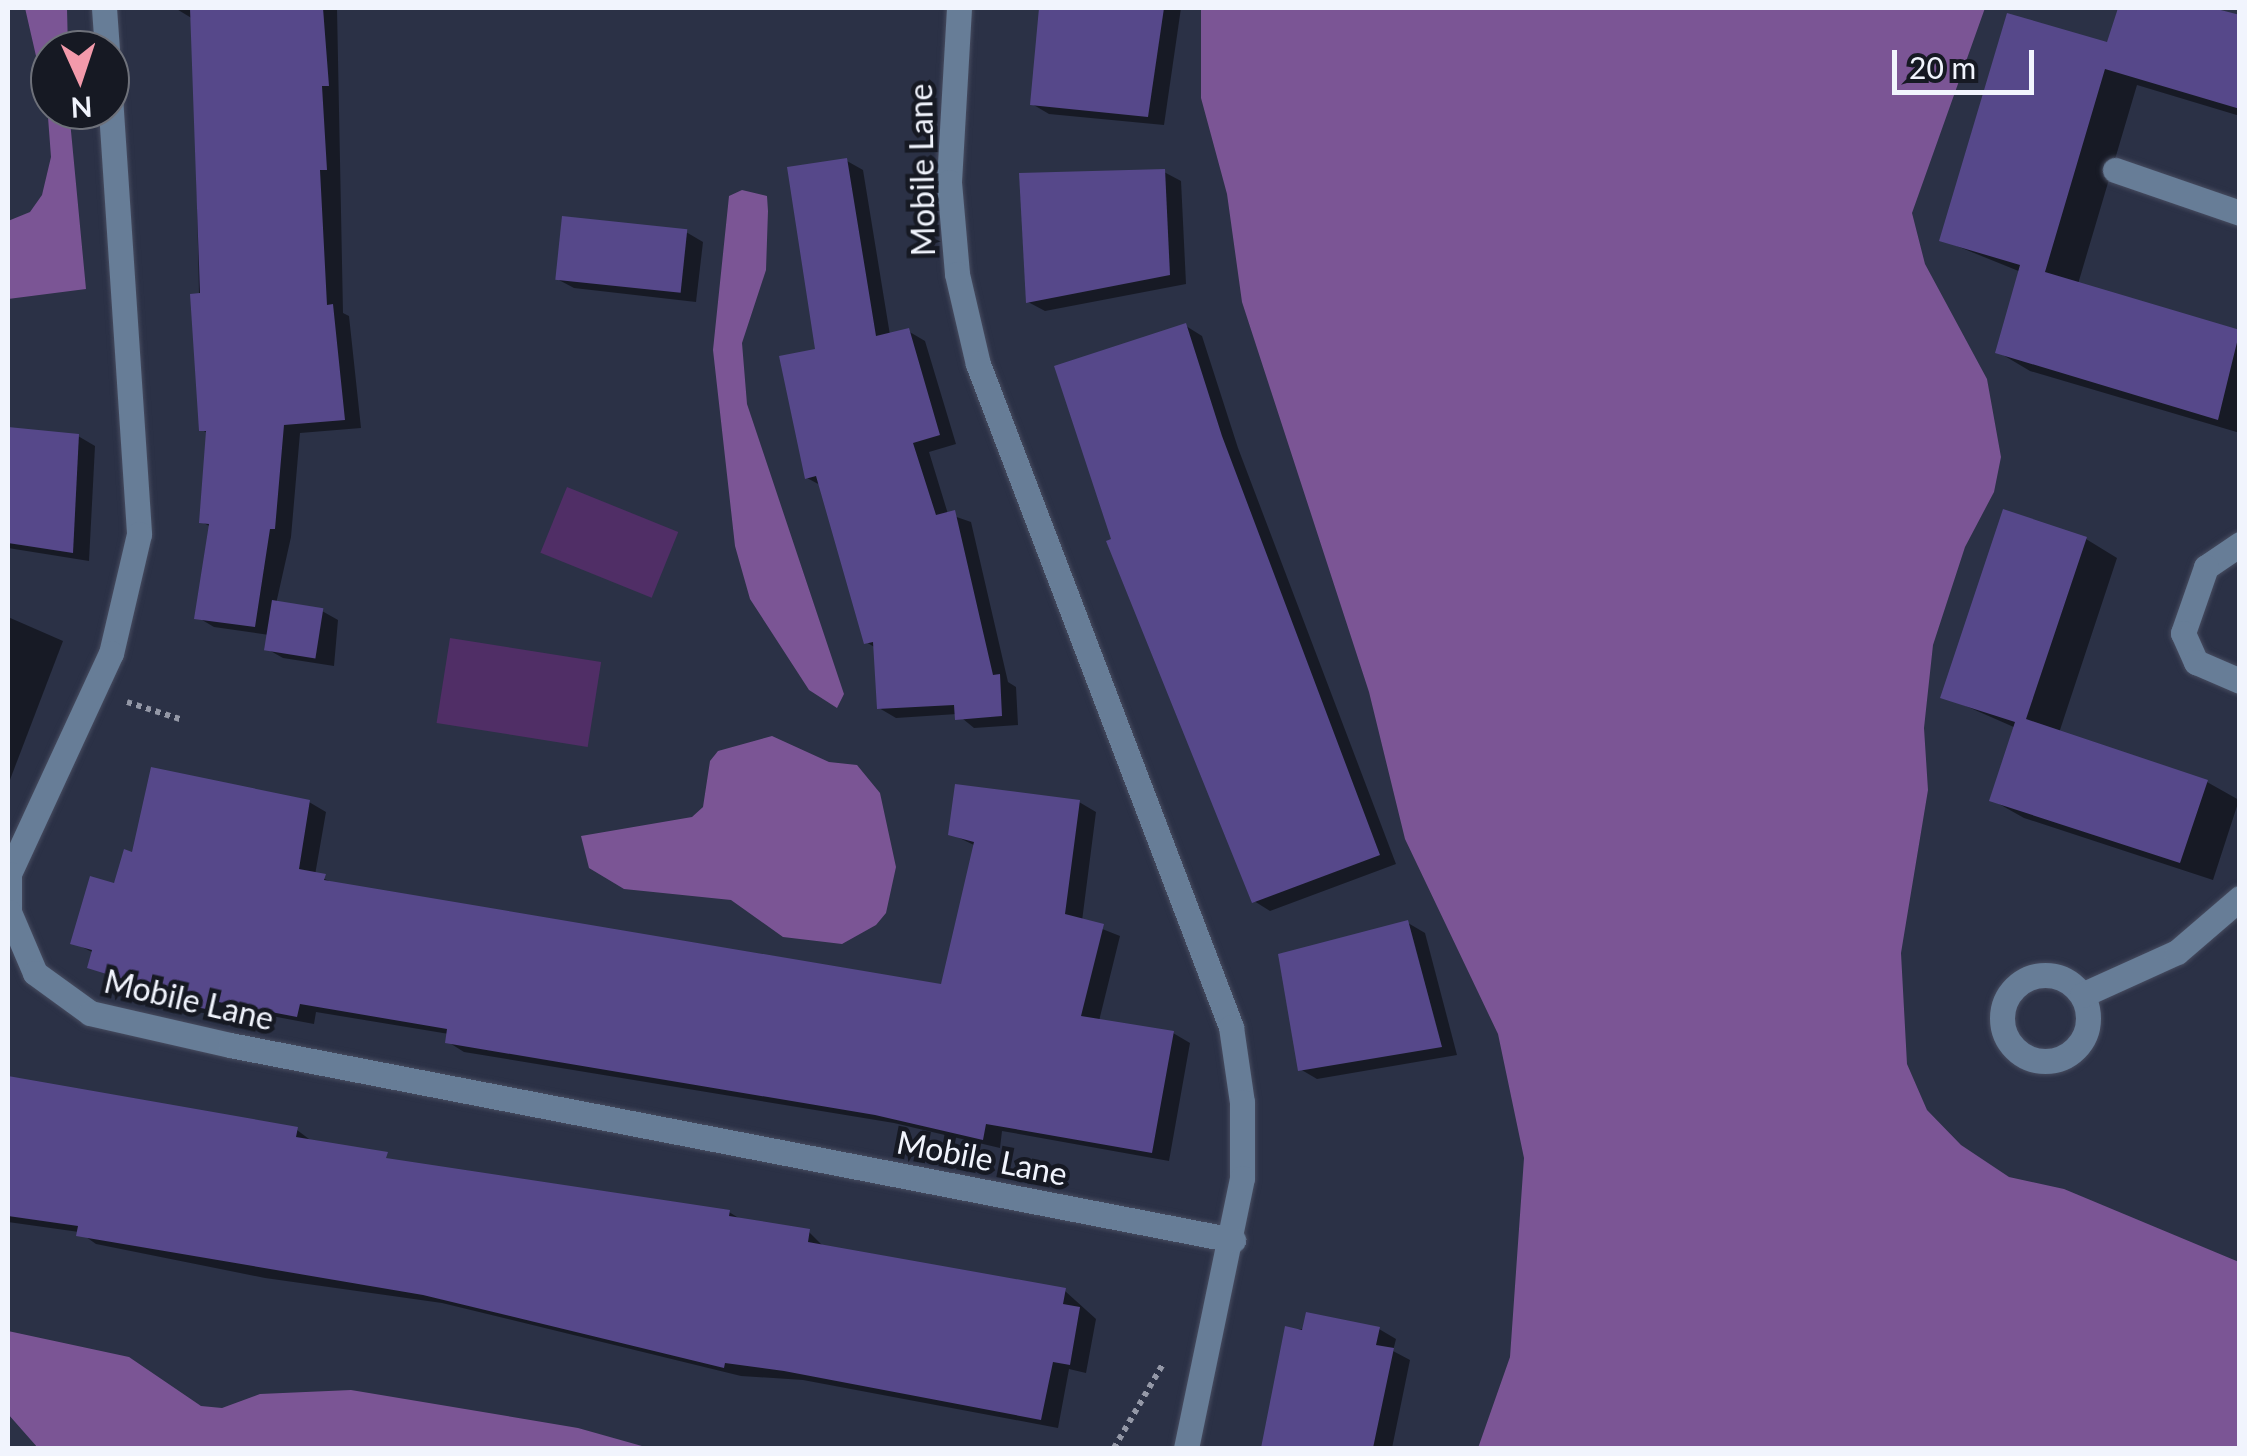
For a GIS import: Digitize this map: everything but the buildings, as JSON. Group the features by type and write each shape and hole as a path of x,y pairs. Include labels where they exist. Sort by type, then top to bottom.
{"street":[{"name":"Mobile Lane","path":"960,8 949,182 958,274 978,364 1223,997 1242,1102 1233,1240 1186,1448"},
{"name":"Mobile Lane","path":"112,130 138,534 128,602 95,687 9,874 16,941 36,973 90,1012 1233,1240"},
{"path":"2115,170 2240,213"},
{"path":"2240,544 2206,566 2183,633 2196,662 2240,681"},
{"path":"2082,995 2177,952 2240,898"}],"path":[{"path":"95,687 182,720"}],"shaded area":[{"path":"25,8 67,8 68,30 30,30"},
{"path":"1201,8 1985,8 1912,213 1925,264 1987,379 2001,457 1994,492 1965,547 1933,645 1924,728 1928,790 1901,953 1907,1064 1927,1110 1961,1145 2009,1177 2064,1189 2239,1262 2239,1448 1478,1448 1510,1357 1524,1158 1498,1034 1405,839 1369,692 1242,302 1227,194 1201,98"},
{"path":"49,130 71,130 86,289 8,299 8,221 30,212 42,195 51,157"},
{"path":"742,190 767,196 768,211 766,270 742,343 747,404 844,694 837,708 809,690 750,599 735,546 713,350 729,196"},
{"path":"567,487 678,532 652,598 540,553"},
{"path":"450,638 601,662 588,747 437,723"},
{"path":"772,736 829,762 857,765 880,793 896,867 886,913 876,925 842,944 783,937 731,900 624,889 589,868 581,836 692,817 703,807 710,761 718,751"},
{"path":"8,1331 129,1357 201,1406 222,1408 260,1394 351,1390 578,1428 649,1448 38,1448 8,1414"}]}
